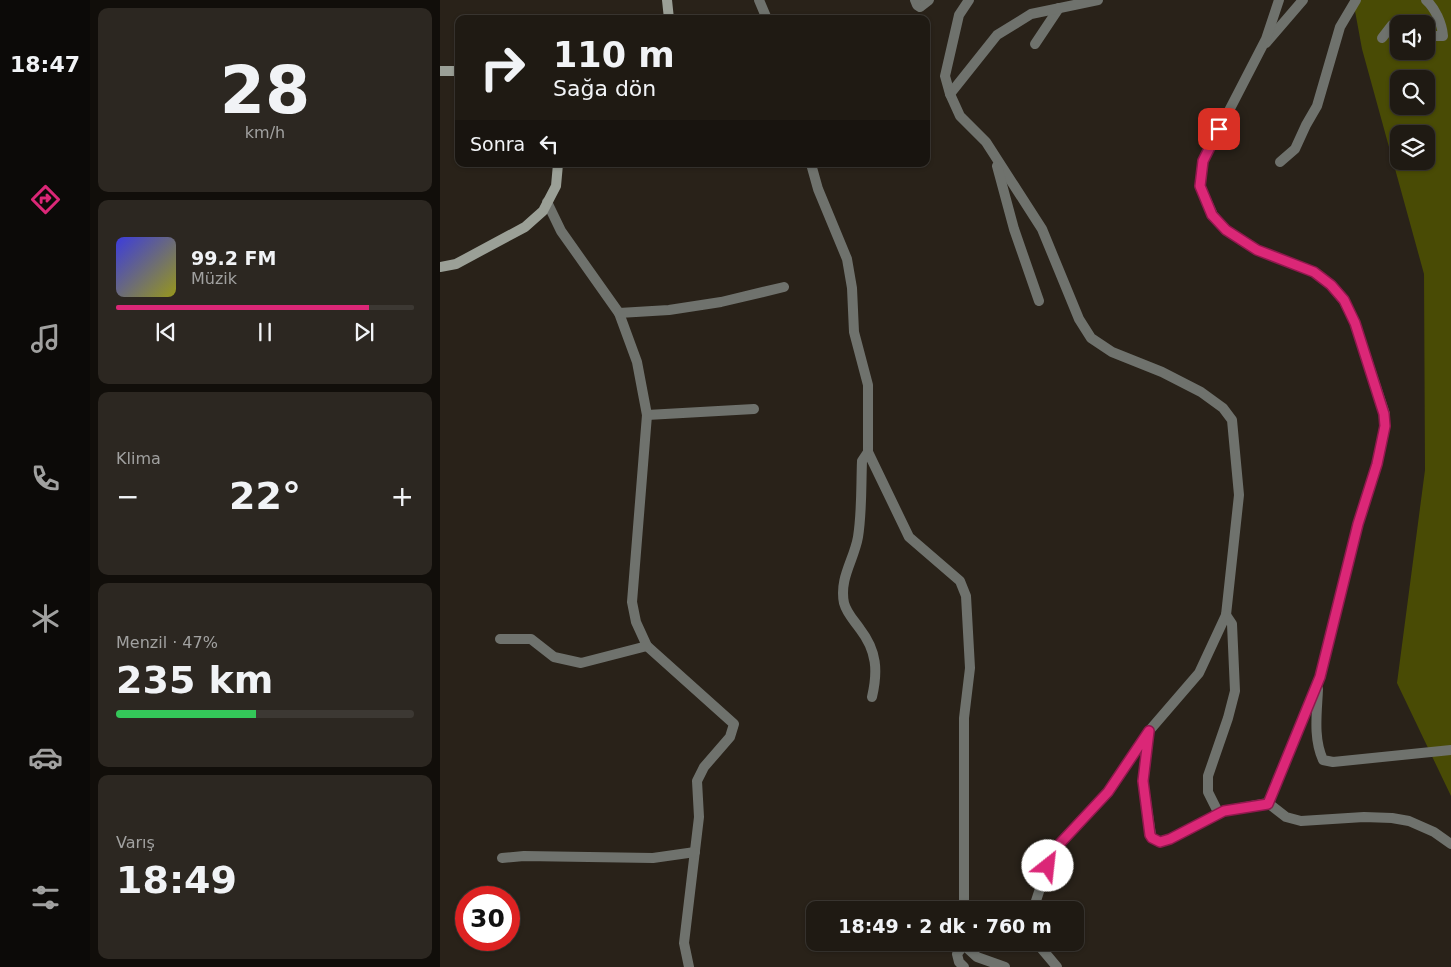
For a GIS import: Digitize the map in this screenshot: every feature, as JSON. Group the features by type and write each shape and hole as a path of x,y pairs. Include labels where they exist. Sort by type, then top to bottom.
{"street":[{"path":"668,0 669,15"},
{"path":"759,0 765,15"},
{"path":"915,0 916,5 920,7 929,0"},
{"path":"969,0 959,15 945,76 950,94 960,116 986,142 1042,228 1079,319 1091,338 1112,352 1162,372 1201,392 1223,408 1232,420 1239,495 1226,615 1199,673 1149,731 1108,792 1052,852 1036,901"},
{"path":"950,94 997,35 1031,14 1098,0"},
{"path":"1268,804 1319,681 1358,524 1377,464 1385,426 1384,414 1355,323 1344,300 1331,285 1314,272 1257,250 1226,230 1212,215 1200,186 1203,161 1266,39 1280,0"},
{"path":"1260,50 1303,0"},
{"path":"1280,162 1295,149 1317,106 1340,27 1356,0"},
{"path":"1426,0 1431,4 1442,27 1443,36 1435,36"},
{"path":"1036,44 1059,8"},
{"path":"1382,38 1390,28"},
{"path":"440,71 455,71"},
{"path":"994,156 1014,229 1039,301"},
{"path":"440,267 456,264 525,227 543,211 548,202 556,186 558,167"},
{"path":"811,167 847,259 852,288 854,332 868,385 868,452 909,537 960,581 966,596 970,668 964,718 964,901"},
{"path":"548,202 561,232 619,313 637,362 647,415 632,602 636,622 646,646 734,724 730,737 704,767 697,781 699,817 684,943 689,967"},
{"path":"619,313 669,310 721,302 784,287"},
{"path":"647,415 754,408"},
{"path":"868,452 862,461 858,534 855,554 845,574 844,603 850,616 868,639 874,653 876,668 872,697"},
{"path":"1226,615 1232,624 1235,691 1228,718 1208,776 1208,792 1218,812 1268,804 1286,817 1301,822 1364,817 1392,818 1409,821 1434,832 1451,844"},
{"path":"500,639 531,639 554,657 581,663 646,646"},
{"path":"1319,681 1316,735 1319,752 1323,760 1333,762 1451,750"},
{"path":"1149,731 1143,781 1152,838 1160,842 1170,839 1224,811"},
{"path":"502,858 524,856 653,858 695,852"},
{"path":"960,951 958,954 959,962 964,967"},
{"path":"971,951 977,957 1005,967"},
{"path":"1044,951 1057,967"}],"shaded area":[{"path":"1353,0 1451,0 1451,796 1397,683 1425,470 1424,274 1395,170 1435,170 1435,125 1390,125 1390,151 1362,49"}],"route":[{"path":"1048,866 1052,852 1108,792 1149,731 1143,781 1150,835 1155,840 1160,842 1170,839 1224,811 1268,804 1320,677 1358,524 1377,464 1385,426 1384,414 1355,323 1344,300 1331,285 1314,272 1257,250 1226,230 1212,215 1200,186 1203,161 1219,129"}]}
